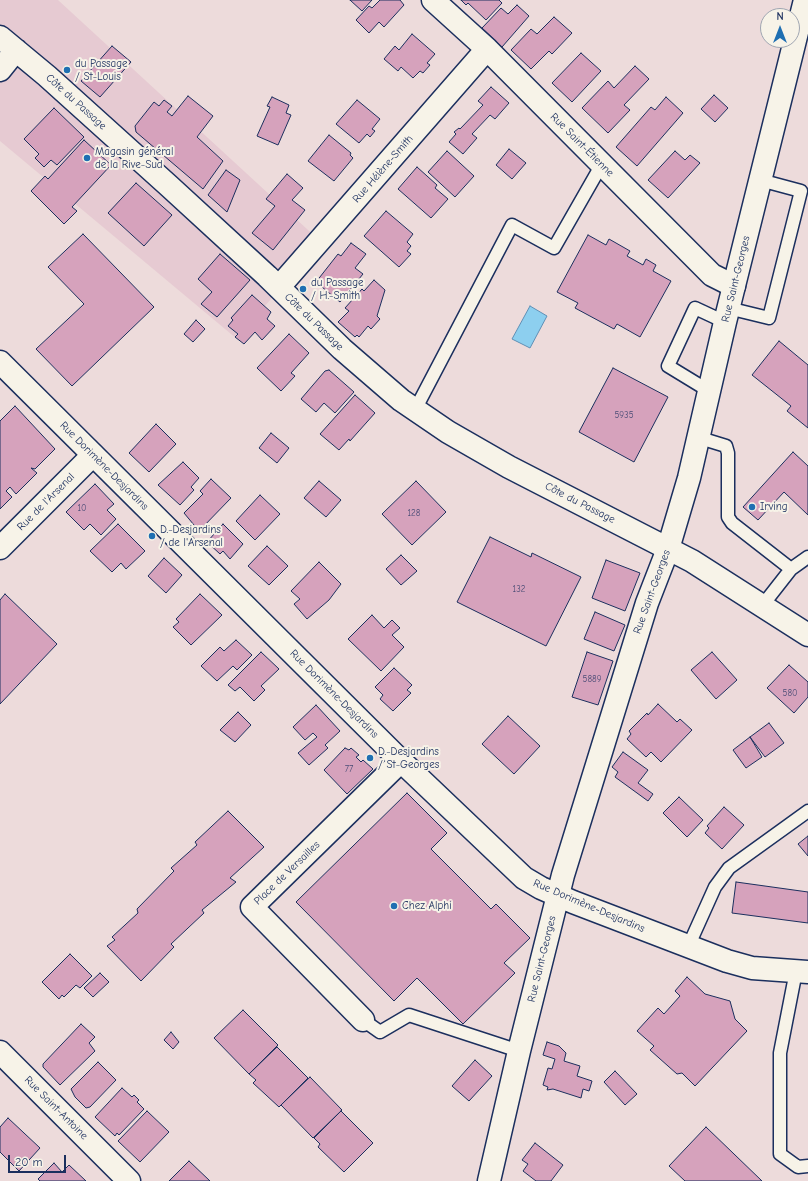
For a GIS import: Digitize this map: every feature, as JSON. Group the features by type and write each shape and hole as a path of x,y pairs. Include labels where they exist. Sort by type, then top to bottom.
{"street":[{"name":"Rue Saint-Étienne","path":"433,0 487,49 712,275 734,286"},
{"name":"Rue Saint-Georges","path":"489,1181 519,1051 558,895 616,699 647,602 678,521 700,438 709,392 760,180 803,33 805,0"},
{"path":"0,70 8,44"},
{"name":"Côte du Passage","path":"8,44 164,181 279,287 342,349 415,410 448,432 509,467 692,561 808,635"},
{"name":"Rue Hélène-Smith","path":"279,287 487,49"},
{"name":"Rue Dorimène-Desjardins","path":"0,362 401,761 524,878 541,888 558,895 727,961 752,968 802,971"},
{"name":"Rue de l'Arsenal","path":"0,548 93,455"},
{"name":"Place de Versailles","path":"364,1020 252,907 401,761"},
{"name":"Rue Saint-Antoine","path":"0,1052 129,1181"}],"lane":[{"path":"415,410 512,225 554,248 602,164"},
{"path":"709,392 668,366 695,308 727,315 769,318 801,190 760,180"},
{"path":"700,438 726,446 728,454 728,518 732,523 791,569"},
{"path":"762,606 791,569 808,557"},
{"path":"688,947 715,887 729,868 808,811"},
{"path":"802,971 780,1053 780,1154 798,1167 808,1166"},
{"path":"364,1020 380,1032 408,1016 519,1051"}],"shaded area":[{"path":"0,0 58,0 320,241 237,339 0,141"}],"water":[{"path":"530,306 547,316 530,348 512,339"}],"building":[{"path":"350,0 372,0 362,11"},
{"path":"380,0 400,0 404,5 384,27 379,22 369,33 356,20 369,6 372,8"},
{"path":"461,0 499,0 502,3 486,20 468,3 466,5"},
{"path":"517,5 529,16 502,47 482,28 501,8 508,14"},
{"path":"554,17 572,33 552,54 549,51 531,69 511,50 531,29 537,34"},
{"path":"412,34 435,54 427,63 430,65 423,73 420,71 413,78 401,67 398,71 384,59 395,46 399,50"},
{"path":"112,46 131,62 100,97 81,81"},
{"path":"581,53 601,71 572,102 552,83"},
{"path":"635,66 649,79 624,105 630,110 608,133 582,108 608,81 614,88"},
{"path":"491,87 509,103 495,119 490,115 472,134 477,138 463,154 449,142 456,134 454,132 459,128 460,129 483,105 478,101"},
{"path":"714,95 728,108 715,122 701,109"},
{"path":"188,96 213,116 197,137 223,161 203,189 136,132 135,126 154,102 159,106 164,100 172,106 167,112 172,116"},
{"path":"272,97 289,105 286,113 291,115 278,145 257,136 270,107 267,106"},
{"path":"666,97 683,113 637,166 616,147 651,107 655,110"},
{"path":"357,100 380,119 372,129 375,131 370,137 367,134 359,143 336,124"},
{"path":"54,108 84,137 57,165 51,160 44,167 35,158 39,154 24,139"},
{"path":"329,135 351,153 350,155 353,158 334,181 308,161"},
{"path":"84,140 111,165 72,207 77,211 64,224 31,191 45,176 48,179"},
{"path":"509,149 526,163 512,179 496,165"},
{"path":"447,151 474,176 455,197 428,172"},
{"path":"675,151 685,160 690,155 700,163 668,198 648,180"},
{"path":"417,167 437,185 435,188 448,199 431,218 398,189"},
{"path":"226,170 240,180 227,212 208,195"},
{"path":"287,174 303,188 292,200 305,210 273,250 252,233 275,206 266,199"},
{"path":"136,183 172,215 144,246 108,213"},
{"path":"386,211 413,234 407,242 411,246 407,251 411,254 399,267 364,236"},
{"path":"83,234 154,307 72,386 36,349 84,304 48,267"},
{"path":"588,235 606,245 609,239 630,251 627,256 643,265 646,259 656,265 653,271 671,281 640,337 617,324 614,329 575,308 578,303 557,292"},
{"path":"351,243 366,254 355,268 363,274 340,302 316,282 338,254 341,256"},
{"path":"220,254 250,280 217,317 201,304 212,292 198,279"},
{"path":"374,280 385,290 377,316 380,319 371,329 368,326 359,337 357,335 355,337 338,322 349,311 345,308 362,289 364,291"},
{"path":"252,295 271,312 267,319 275,326 262,340 255,332 244,344 235,337 238,334 228,326 233,320 231,318"},
{"path":"196,320 205,329 193,342 184,334"},
{"path":"289,334 309,353 291,373 295,376 281,391 257,368"},
{"path":"779,341 808,365 808,428 787,411 791,406 752,375"},
{"path":"613,368 668,397 634,462 579,432"},
{"path":"329,370 354,392 335,413 324,403 316,412 301,399 325,371"},
{"path":"355,395 375,413 350,441 349,439 339,450 320,434"},
{"path":"15,406 55,449 35,469 31,468 37,473 16,494 10,487 6,491 12,497 0,509 0,421"},
{"path":"156,424 176,444 149,472 129,453"},
{"path":"271,433 289,448 277,463 259,448"},
{"path":"793,452 808,466 808,515 784,492 758,520 743,507"},
{"path":"183,462 199,478 191,487 194,490 180,505 158,485"},
{"path":"211,479 231,498 199,531 184,513 203,494 200,491"},
{"path":"319,481 341,500 326,517 304,498"},
{"path":"416,481 446,512 412,545 382,514"},
{"path":"95,484 114,504 107,510 116,519 101,535 90,524 84,530 66,512"},
{"path":"260,495 280,514 255,540 236,521"},
{"path":"118,524 145,551 126,569 121,563 112,572 90,551"},
{"path":"223,524 243,544 230,559 223,551 220,554 207,542"},
{"path":"490,537 531,557 532,553 581,577 546,646 457,602"},
{"path":"267,546 288,566 269,585 248,566"},
{"path":"401,555 417,571 401,585 386,569"},
{"path":"164,558 182,575 166,593 148,576"},
{"path":"606,560 640,573 625,611 592,598"},
{"path":"319,562 341,584 329,600 307,619 294,604 300,599 291,591"},
{"path":"5,594 57,644 0,704 0,600"},
{"path":"200,594 222,615 191,645 173,627 179,622 176,619"},
{"path":"595,612 625,625 614,651 584,639"},
{"path":"372,615 384,628 392,620 400,628 392,635 404,647 381,671 348,639"},
{"path":"236,640 252,655 237,670 233,666 217,681 201,666 220,647 224,651"},
{"path":"261,652 279,669 261,686 265,690 254,701 240,687 235,691 228,685"},
{"path":"587,652 613,661 598,705 572,697"},
{"path":"712,652 737,680 716,699 691,670"},
{"path":"789,665 808,682 808,697 794,713 767,688"},
{"path":"394,668 412,685 407,690 411,693 393,711 380,699 383,695 375,687"},
{"path":"658,704 677,722 680,719 692,730 661,762 651,752 646,757 627,739 631,734 629,731 647,713 648,715"},
{"path":"316,705 340,731 325,745 328,748 309,765 298,753 317,737 313,733 305,740 293,727"},
{"path":"238,712 251,725 235,742 220,730"},
{"path":"508,716 540,746 514,774 482,744"},
{"path":"769,723 784,743 765,757 750,737"},
{"path":"750,737 762,757 746,768 733,750"},
{"path":"345,748 349,750 351,748 359,755 356,757 361,762 363,760 373,769 347,794 324,770"},
{"path":"623,752 648,770 638,783 653,794 648,801 615,777 618,772 612,767"},
{"name":"Chez Alphi","path":"407,793 447,833 431,849 491,909 496,904 530,938 504,963 515,973 463,1024 417,978 394,1001 296,902"},
{"path":"679,797 703,820 687,837 663,813"},
{"path":"724,807 744,825 722,849 705,833 709,828 707,826"},
{"path":"228,811 264,847 230,878 236,882 202,910 204,913 171,944 174,947 141,981 107,946 115,940 112,937 138,913 137,909 174,871 171,868 197,845 195,842"},
{"path":"808,836 808,856 798,844"},
{"path":"736,882 808,892 808,923 732,913"},
{"path":"70,954 92,976 80,988 76,985 64,997 62,995 59,999 42,982"},
{"path":"100,973 109,982 93,997 84,988"},
{"path":"687,977 705,994 730,1001 735,1019 747,1031 695,1086 682,1073 677,1074 650,1050 654,1046 637,1031 658,1008 664,1014 680,996 675,991"},
{"path":"243,1010 278,1045 249,1074 214,1038"},
{"path":"81,1024 95,1037 89,1043 95,1051 60,1085 43,1067 43,1064"},
{"path":"171,1032 179,1042 173,1049 164,1040"},
{"path":"547,1042 559,1046 566,1053 564,1061 580,1066 577,1076 592,1081 589,1091 583,1089 581,1098 553,1089 547,1090 548,1087 543,1085 548,1068 552,1069 555,1059 543,1055"},
{"path":"277,1047 308,1078 279,1107 253,1083 256,1080 249,1074"},
{"path":"475,1060 492,1076 469,1101 452,1086"},
{"path":"98,1062 116,1080 90,1107 86,1108 75,1097 71,1089"},
{"path":"615,1071 637,1094 625,1105 604,1082"},
{"path":"310,1077 342,1110 313,1138 281,1105"},
{"path":"122,1088 132,1097 134,1095 139,1100 137,1102 144,1109 119,1135 117,1133 115,1136 95,1117"},
{"path":"147,1111 169,1132 140,1162 118,1141"},
{"path":"341,1111 373,1143 344,1172 318,1147 320,1144 314,1138"},
{"path":"8,1118 40,1148 19,1171 0,1152 0,1127"},
{"path":"706,1127 762,1181 685,1181 669,1166"},
{"path":"535,1143 563,1165 551,1181 536,1181 523,1171 528,1164 522,1160"},
{"path":"189,1161 210,1181 169,1181"},
{"path":"54,1163 62,1172 69,1165 86,1181 40,1181 38,1179"}],"place":[{"name":"du Passage / St-Louis","path":"67,70"},
{"name":"Magasin général de la Rive-Sud","path":"87,158"},
{"name":"du Passage / H.-Smith","path":"303,289"},
{"name":"Irving","path":"752,507"},
{"name":"D.-Desjardins / de l'Arsenal","path":"152,536"},
{"name":"D.-Desjardins / St-Georges","path":"370,758"},
{"name":"Chez Alphi","path":"394,906"}]}
